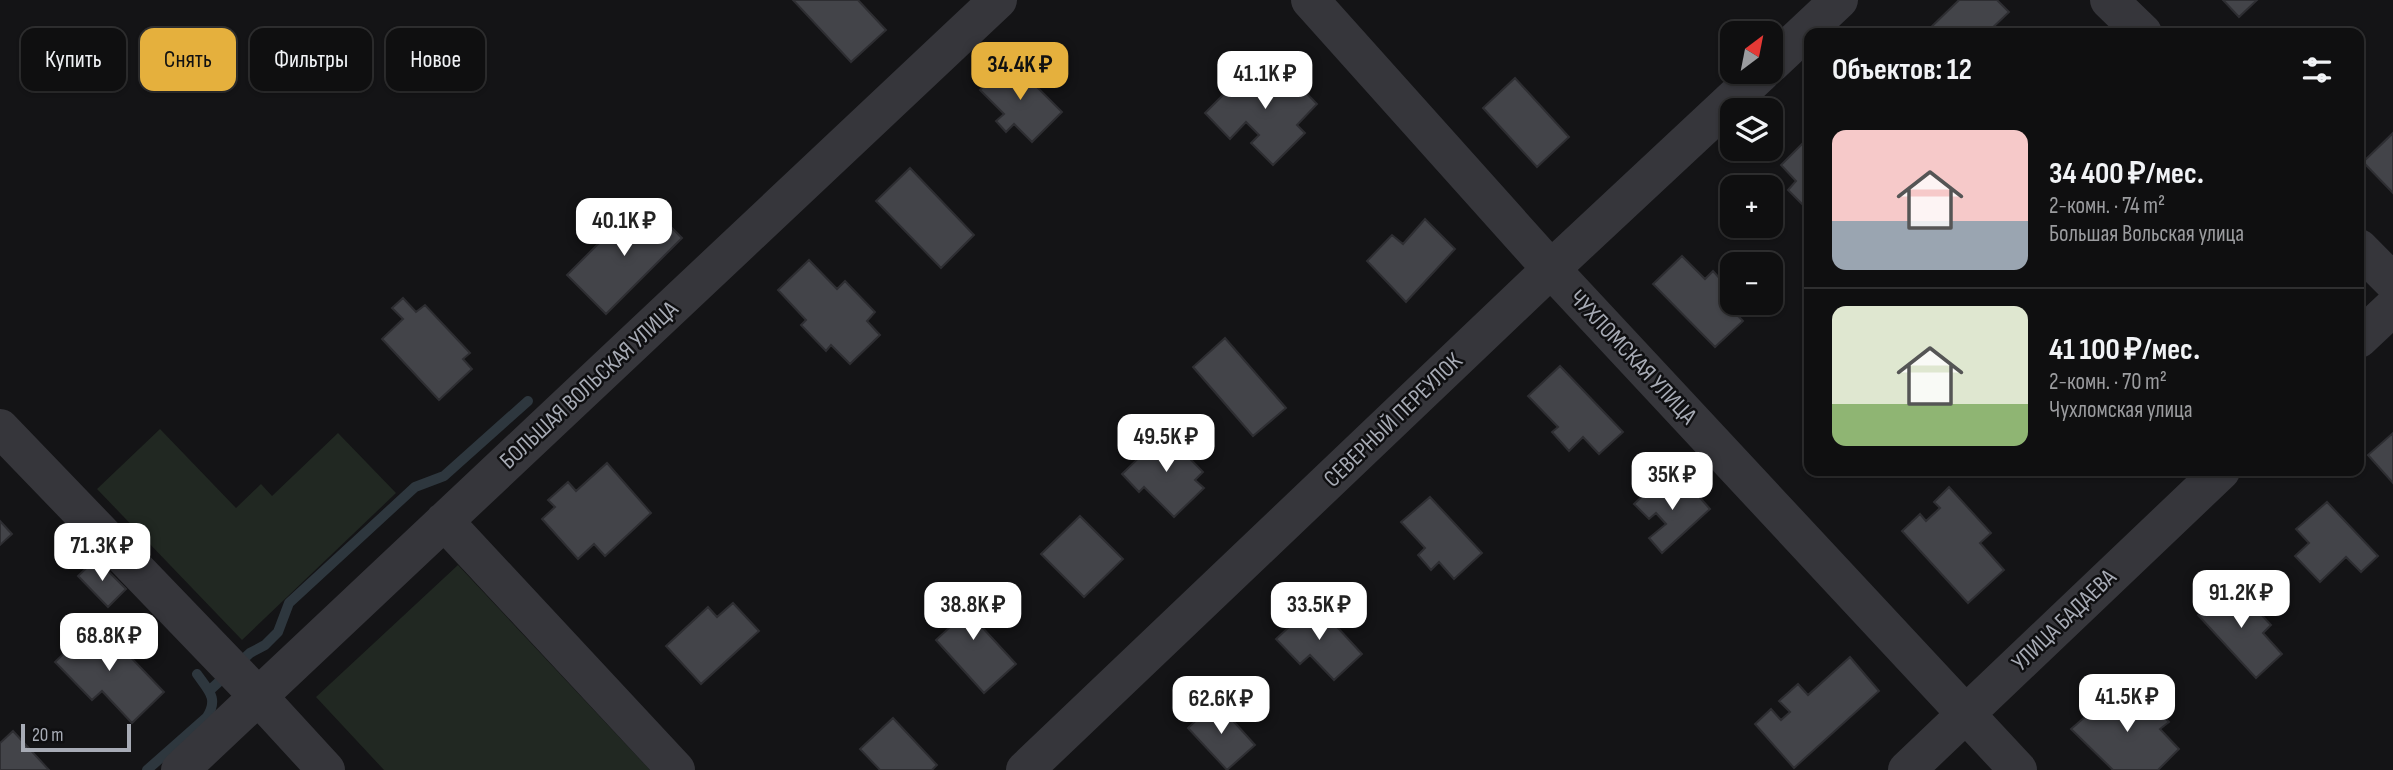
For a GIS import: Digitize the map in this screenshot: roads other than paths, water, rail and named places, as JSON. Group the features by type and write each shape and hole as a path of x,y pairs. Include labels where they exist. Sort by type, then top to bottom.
{"street":[{"name":"БОЛЬШАЯ ВОЛЬСКАЯ УЛИЦА","path":"180,770 998,0"},
{"name":"ЧУХЛОМСКАЯ УЛИЦА","path":"1310,0 1552,269 2018,770"},
{"path":"1809,28 1839,0"},
{"path":"2109,0 2138,28"},
{"path":"1783,53 1804,33"},
{"name":"СЕВЕРНЫЙ ПЕРЕУЛОК","path":"1025,770 1749,84"},
{"path":"2364,334 2393,307"},
{"path":"0,428 326,770"},
{"name":"УЛИЦА БАДАЕВА","path":"1907,770 2216,476"},
{"path":"444,521 676,770"}],"waterway":[{"path":"209,691 250,653 265,645 278,632 289,603 415,487 444,476 528,401"},
{"path":"147,770 207,717 212,705 211,694 197,674"}]}
